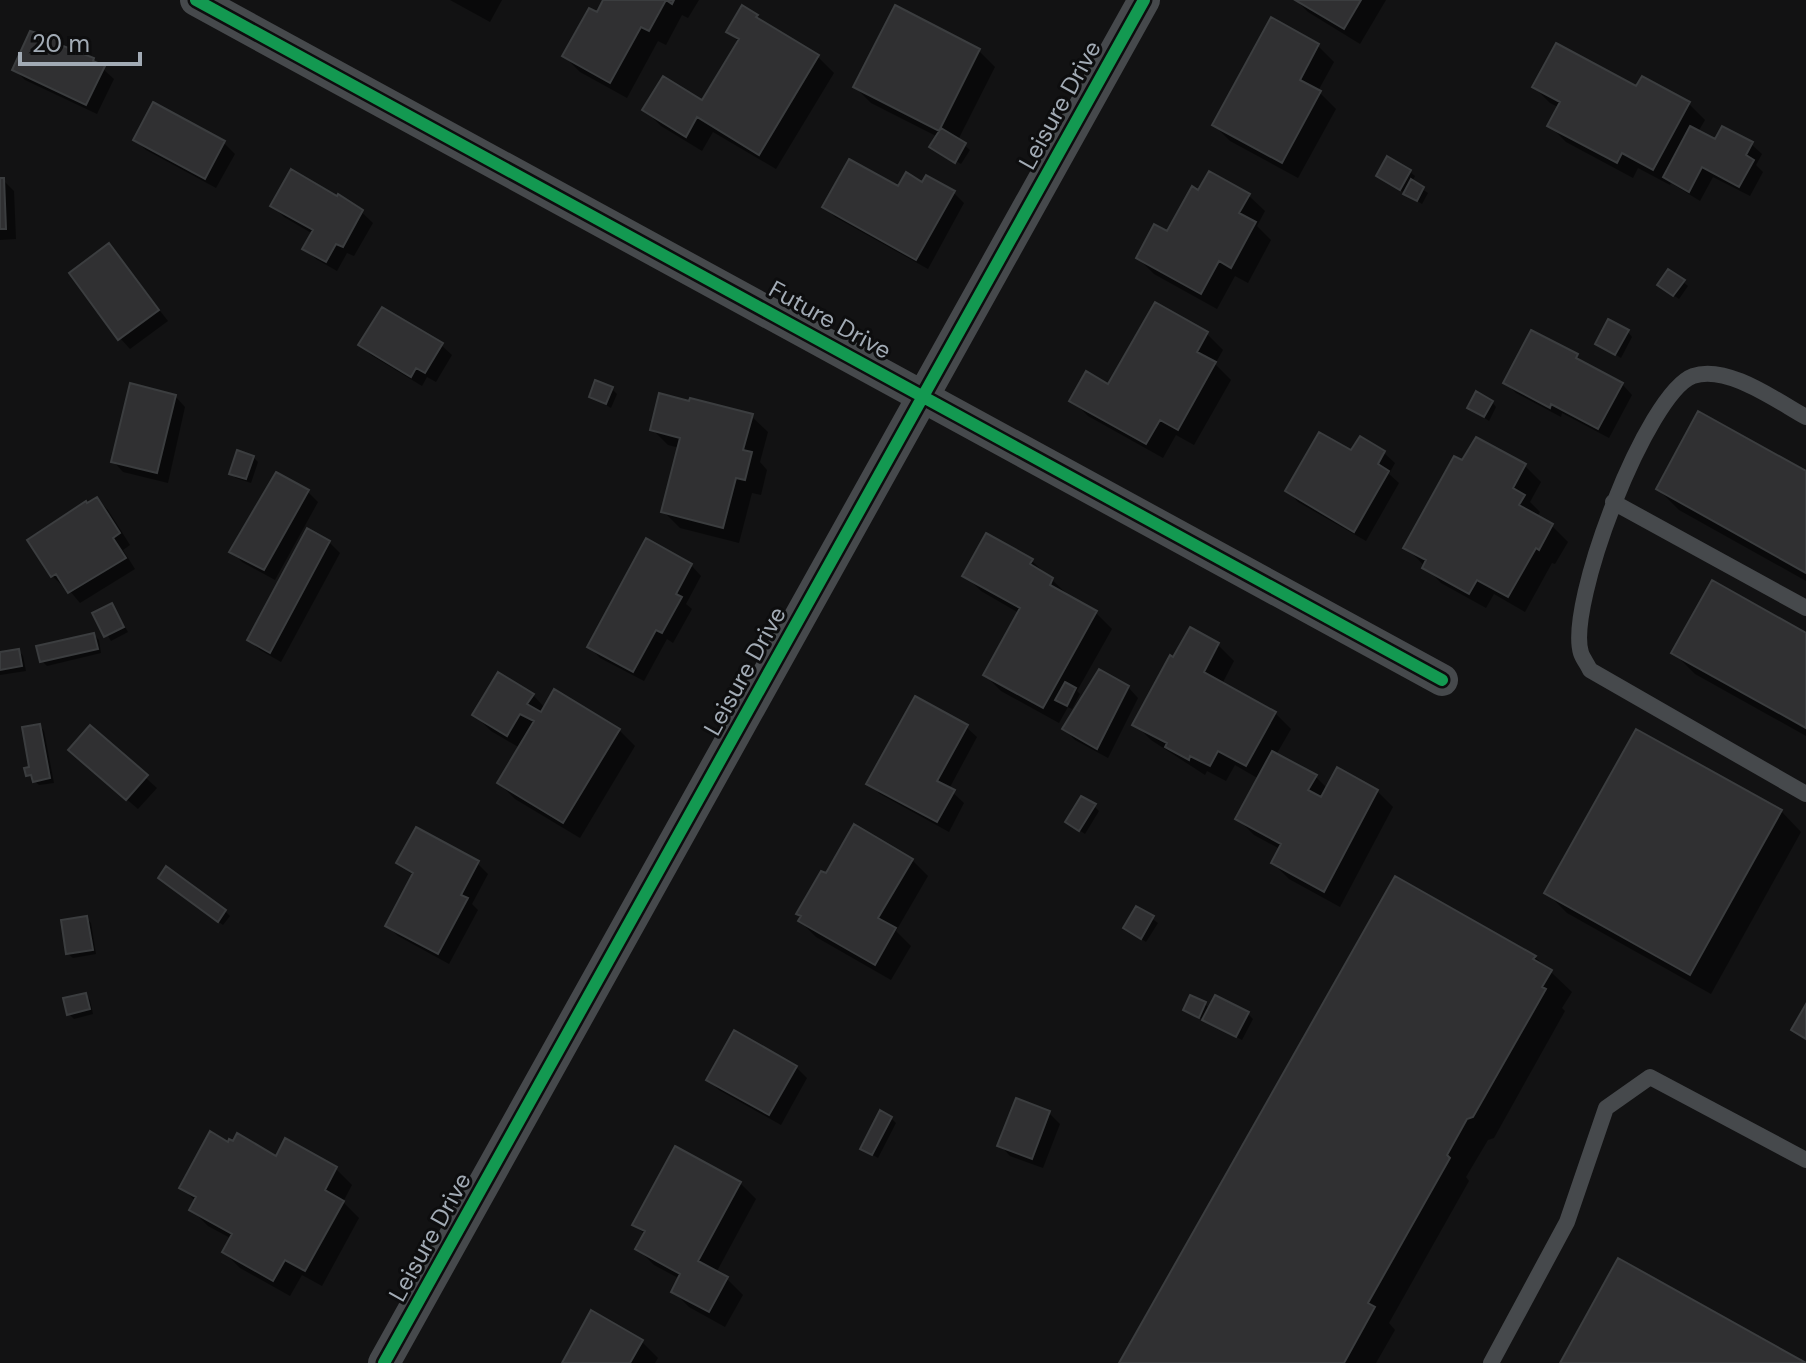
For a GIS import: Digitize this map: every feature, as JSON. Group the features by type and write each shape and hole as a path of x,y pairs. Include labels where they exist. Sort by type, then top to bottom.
{"street":[{"name":"Future Drive","path":"196,0 1442,680"},
{"name":"Leisure Drive","path":"384,1363 1144,0"}],"lane":[{"path":"1806,417 1738,379 1716,374 1693,376 1671,391 1613,502 1594,554 1582,621 1581,652 1590,670 1806,794"},
{"path":"1613,502 1806,608"},
{"path":"1491,1363 1567,1222 1606,1108 1650,1077 1806,1160"}],"building":[{"path":"603,0 666,0 649,31 641,27 610,83 562,56 589,8 597,12"},
{"path":"1295,0 1361,0 1344,29"},
{"path":"742,5 758,15 756,17 819,55 759,155 697,117 686,137 642,110 663,76 702,100 739,39 726,32"},
{"path":"895,5 980,49 939,131 853,87"},
{"path":"1271,17 1319,44 1300,80 1321,91 1282,163 1212,125"},
{"path":"30,31 51,37 58,44 94,58 93,61 105,66 86,105 12,70"},
{"path":"1556,43 1636,86 1642,76 1690,102 1653,170 1622,153 1617,163 1547,126 1560,102 1532,87"},
{"path":"153,102 225,141 205,179 133,140"},
{"path":"1690,126 1715,139 1722,126 1753,142 1746,155 1754,160 1739,187 1702,167 1689,192 1663,177"},
{"path":"941,128 966,143 955,163 929,147"},
{"path":"1387,156 1411,170 1400,190 1376,176"},
{"path":"849,159 898,186 906,172 922,182 926,175 955,191 916,260 822,207"},
{"path":"291,169 363,210 343,247 336,244 326,262 302,249 313,230 270,206"},
{"path":"1209,171 1250,194 1239,213 1256,222 1231,268 1219,261 1201,294 1136,258 1154,224 1167,231 1192,186 1198,190"},
{"path":"0,178 4,178 6,229 0,229"},
{"path":"1411,179 1424,187 1417,201 1403,194"},
{"path":"109,243 159,310 118,340 69,273"},
{"path":"1668,269 1685,280 1673,296 1657,285"},
{"path":"1155,302 1208,332 1197,352 1216,362 1178,430 1160,420 1146,444 1069,401 1086,371 1108,384"},
{"path":"382,307 443,343 425,373 416,368 411,377 358,345"},
{"path":"1608,319 1629,330 1615,355 1595,344"},
{"path":"1531,330 1578,354 1576,358 1623,383 1598,429 1503,383"},
{"path":"595,380 613,387 606,404 589,397"},
{"path":"130,383 176,395 157,473 111,462"},
{"path":"1476,391 1493,401 1484,417 1467,408"},
{"path":"659,393 753,414 743,450 752,452 745,480 736,478 723,528 661,512 680,438 650,430"},
{"path":"1698,411 1806,471 1806,573 1656,489"},
{"path":"1319,432 1351,450 1360,436 1385,451 1378,464 1389,471 1354,532 1285,491"},
{"path":"1476,437 1526,464 1513,488 1525,495 1519,505 1553,524 1508,597 1477,580 1469,594 1422,568 1426,560 1403,548 1454,456 1462,460"},
{"path":"237,450 254,456 246,479 229,474"},
{"path":"276,472 309,490 264,570 229,552"},
{"path":"97,497 120,533 113,538 126,558 68,593 56,574 51,577 27,540"},
{"path":"307,528 330,541 270,653 247,640"},
{"path":"986,533 1033,559 1030,564 1053,578 1050,585 1097,611 1043,708 983,675 1020,608 962,576"},
{"path":"646,538 692,564 676,594 682,597 662,633 656,630 633,672 587,647"},
{"path":"1712,580 1806,633 1806,728 1671,653"},
{"path":"112,603 124,627 104,637 92,613"},
{"path":"1190,627 1219,643 1204,672 1276,712 1246,766 1218,751 1210,766 1190,756 1189,760 1165,747 1167,743 1132,725 1170,655 1173,657"},
{"path":"94,633 98,649 40,662 36,646"},
{"path":"19,649 22,666 0,670 0,652"},
{"path":"1099,669 1129,686 1097,749 1062,729"},
{"path":"498,672 534,694 527,704 541,712 554,689 620,729 563,823 497,783 534,721 520,714 507,736 472,715"},
{"path":"1065,682 1076,688 1067,706 1055,700"},
{"path":"915,696 968,725 937,781 955,790 937,822 866,784"},
{"path":"40,724 50,778 33,782 31,775 26,776 24,768 29,767 22,727"},
{"path":"90,725 148,775 126,800 68,750"},
{"path":"1636,729 1782,810 1690,975 1544,893"},
{"path":"1272,751 1317,775 1308,790 1321,797 1337,767 1378,790 1324,892 1271,863 1281,844 1235,819"},
{"path":"1081,796 1096,804 1079,831 1065,822"},
{"path":"854,824 913,859 878,918 896,928 875,965 798,921 801,916 796,914 821,871 826,873"},
{"path":"416,827 479,861 461,895 468,898 438,954 385,926 413,873 396,863"},
{"path":"166,866 226,910 218,922 158,878"},
{"path":"1395,876 1536,956 1533,959 1552,970 1542,987 1546,989 1473,1117 1467,1119 1447,1155 1450,1158 1368,1303 1375,1307 1344,1363 1119,1363"},
{"path":"1136,906 1154,916 1141,939 1123,928"},
{"path":"87,916 93,950 66,954 61,920"},
{"path":"86,993 90,1009 67,1015 63,998"},
{"path":"1190,995 1206,1002 1199,1018 1183,1010"},
{"path":"1215,995 1249,1012 1236,1037 1202,1020"},
{"path":"1806,1004 1806,1039 1791,1030"},
{"path":"734,1030 797,1066 769,1115 706,1080"},
{"path":"1016,1098 1050,1111 1032,1159 997,1146"},
{"path":"880,1110 892,1117 872,1155 860,1149"},
{"path":"210,1131 228,1142 229,1139 233,1141 237,1133 276,1156 285,1138 337,1167 325,1190 344,1201 305,1271 285,1260 273,1281 222,1252 232,1234 189,1210 196,1197 179,1188"},
{"path":"675,1146 741,1182 698,1261 728,1277 709,1312 671,1292 680,1274 635,1249 645,1231 632,1225"},
{"path":"1618,1258 1806,1363 1560,1363"},
{"path":"591,1310 643,1340 630,1363 562,1363"}],"cycle path":[{"path":"196,0 1442,680"},
{"path":"384,1363 1144,0"}]}
